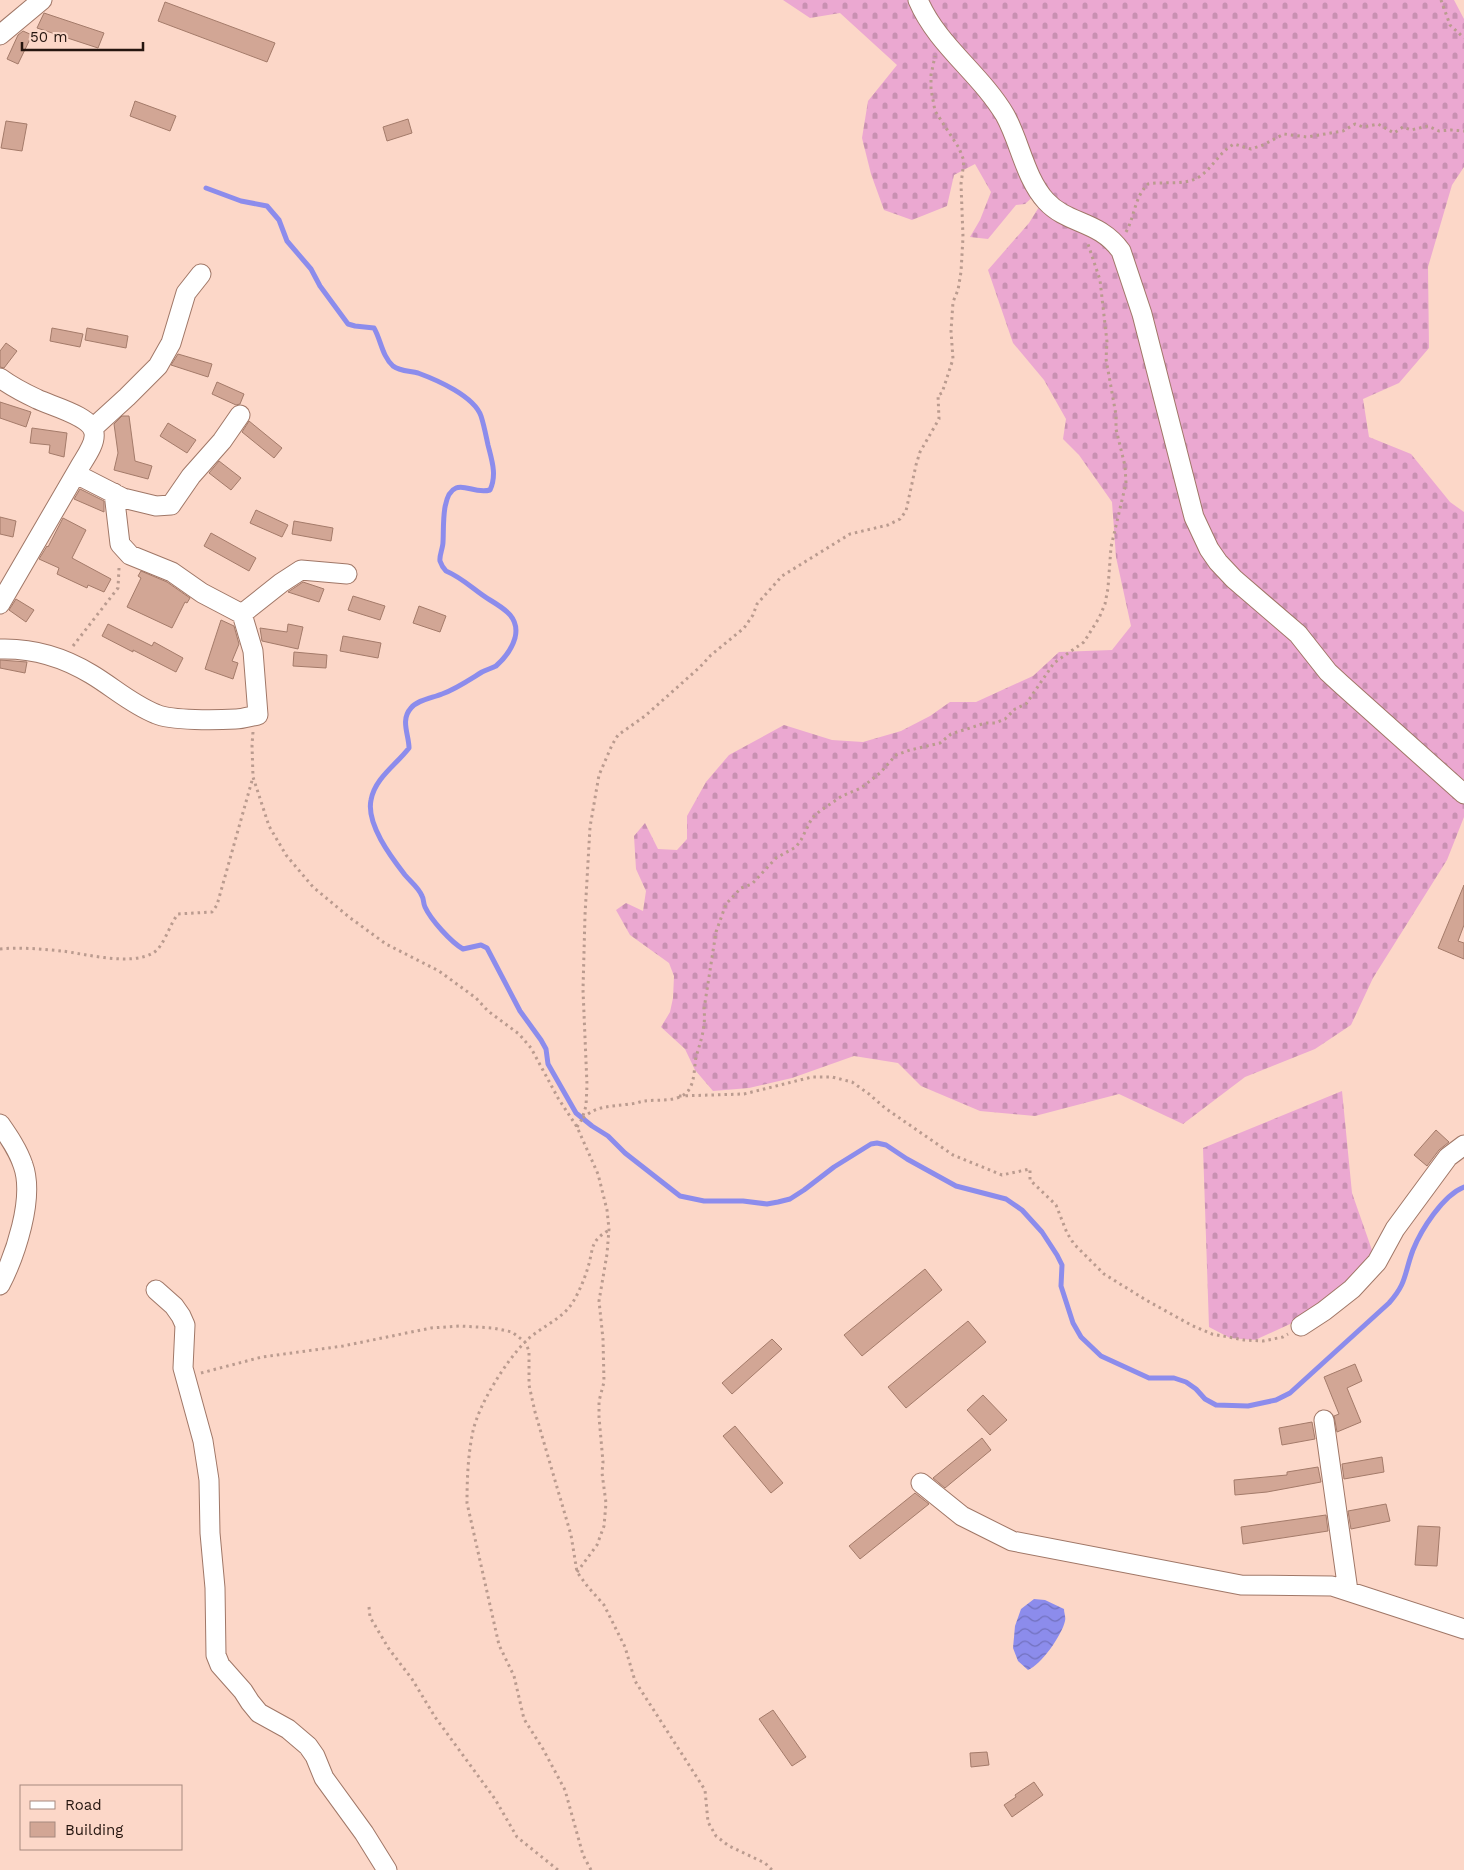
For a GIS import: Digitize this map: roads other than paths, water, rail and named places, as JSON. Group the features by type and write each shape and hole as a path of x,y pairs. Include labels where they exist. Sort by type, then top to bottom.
{"street":[{"path":"0,35 42,0"},
{"path":"918,0 940,36 996,101 1036,187 1045,200 1062,213 1099,229 1115,243 1125,261 1134,287 1194,517 1209,549 1218,562 1234,578 1298,634 1328,672 1464,794"},
{"path":"93,428 127,398 158,366 171,343 186,293 201,274"},
{"path":"0,378 38,400 58,407 83,420 93,428 95,436 76,474 0,604"},
{"path":"76,474 123,498 156,506 171,505 191,476 222,440 240,415"},
{"path":"0,648 13,648 47,654 90,674 132,702 158,715 184,718 237,719 258,714 253,651 242,614 202,593 172,572 130,555 120,544 114,493"},
{"path":"242,614 281,583 301,570 346,574"},
{"path":"0,1124 24,1166 27,1190 22,1226 10,1266 0,1285"},
{"path":"1301,1326 1352,1289 1377,1262 1395,1229 1436,1173 1448,1157 1464,1145"},
{"path":"156,1290 174,1306 185,1325 183,1368 207,1458 210,1533 216,1588 216,1655 220,1665 243,1690 259,1713 288,1729 308,1746 315,1756 324,1778 364,1833 387,1870"},
{"path":"1324,1420 1348,1590"},
{"path":"921,1483 962,1516 1012,1540 1241,1586 1332,1586 1464,1629"}],"water":[{"path":"1034,1599 1045,1600 1064,1609 1065,1620 1060,1634 1050,1649 1039,1662 1028,1670 1018,1661 1013,1648 1015,1626 1021,1609"}],"waterway":[{"path":"206,188 241,201 267,206 279,220 287,241 311,269 320,286 348,324 374,328 386,358 395,368 418,373 444,384 463,395 471,402 481,416 492,462 492,484 490,490 485,491 459,487 451,492 444,512 443,544 440,561 446,571 510,615 515,625 515,638 512,646 496,666 452,690 425,699 411,708 406,717 409,748 381,778 373,792 370,809 381,840 405,875 419,890 423,897 424,906 442,930 463,949 481,945 487,948 520,1011 546,1049 548,1064 576,1113 608,1136 625,1153 680,1196 704,1201 743,1201 767,1204 790,1199 834,1167 871,1144 886,1145 956,1186 1006,1199 1022,1210 1042,1232 1062,1265 1061,1286 1073,1323 1081,1337 1101,1356 1149,1378 1174,1378 1186,1382 1205,1399 1216,1405 1248,1406 1276,1400 1290,1393 1395,1296 1402,1284 1413,1250 1427,1223 1448,1197 1464,1187"}]}
